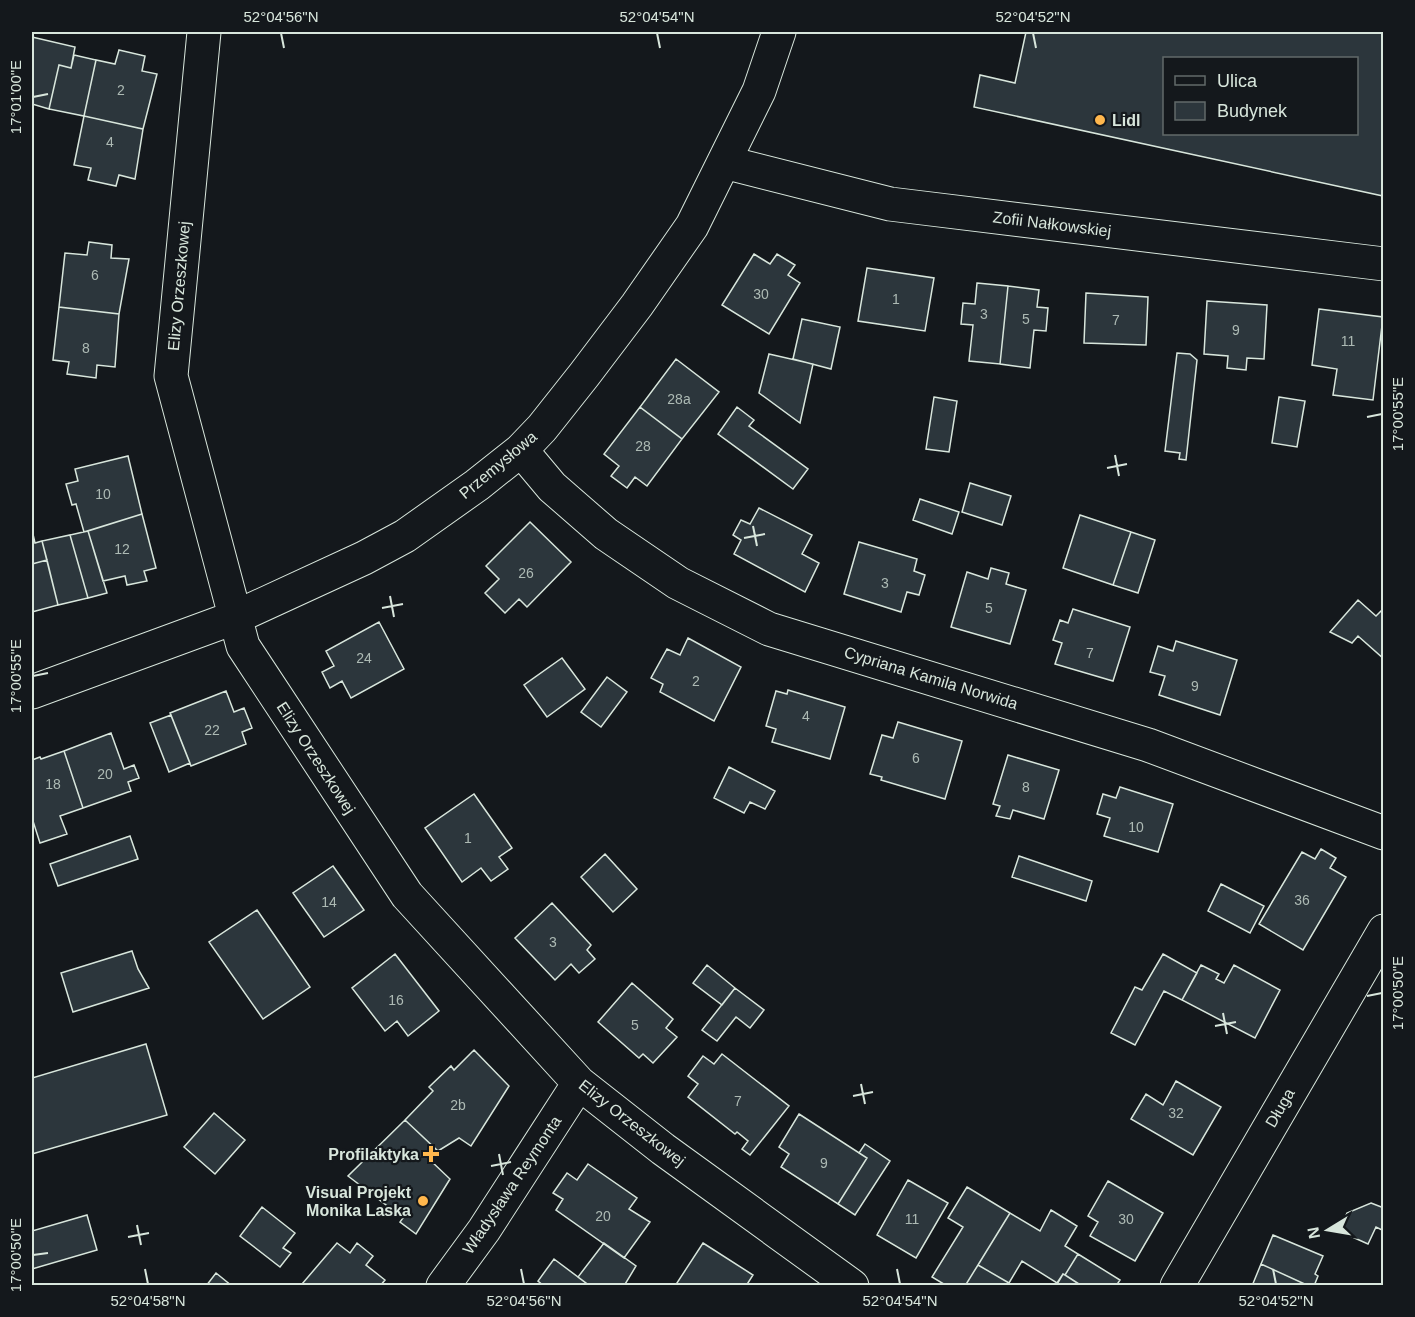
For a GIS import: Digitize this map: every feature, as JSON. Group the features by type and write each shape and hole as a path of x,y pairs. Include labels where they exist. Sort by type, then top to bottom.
{"street":[{"name":"Elizy Orzeszkowej","path":"204,32 171,376 243,646 407,895 579,1083 663,1149 852,1286"},
{"name":"Przemysłowa","path":"32,692 236,617 328,576 405,536 477,485 520,450 542,428 637,305 692,226 759,92 778,32"},
{"name":"Zofii Nałkowskiej","path":"724,162 890,204 1383,264"},
{"name":"Cypriana Kamila Norwida","path":"520,450 552,487 606,534 678,584 769,629 1148,745 1383,833"},
{"name":"Długa","path":"1177,1286 1383,931"},
{"name":"Władysława Reymonta","path":"443,1286 484,1230 579,1083"}],"building":[{"name":"Lidl","path":"1026,32 1384,32 1383,196 974,107 980,75 1015,83"},
{"path":"32,37 75,47 71,68 59,65 49,109 32,104"},
{"path":"119,50 145,56 142,71 157,74 143,129 84,116 96,60 115,64"},
{"path":"74,55 96,60 84,116 49,109 59,65 71,68"},
{"path":"84,116 143,129 135,179 119,175 116,186 88,180 91,168 74,165"},
{"path":"89,242 112,245 111,258 129,259 119,314 59,307 65,253 87,255"},
{"path":"754,254 770,264 777,254 795,265 788,275 800,283 769,334 722,305"},
{"path":"867,268 934,278 925,331 858,321"},
{"path":"977,283 1008,286 1000,364 969,361 973,325 961,324 963,303 975,304"},
{"path":"1008,286 1039,290 1037,307 1048,308 1046,331 1034,330 1030,368 1000,364"},
{"path":"1086,293 1148,297 1146,345 1084,343"},
{"path":"1207,301 1267,305 1264,359 1247,358 1246,370 1227,368 1228,356 1204,354"},
{"path":"59,307 119,314 115,367 97,365 96,378 67,374 69,362 53,360"},
{"path":"1319,309 1383,317 1373,400 1333,395 1337,369 1312,365"},
{"path":"802,319 840,327 831,369 793,359"},
{"path":"1177,353 1190,354 1197,360 1186,460 1179,459 1180,453 1165,451"},
{"path":"769,354 813,364 800,423 759,393"},
{"path":"676,359 719,392 682,439 640,407"},
{"path":"934,397 957,401 949,452 926,449"},
{"path":"1279,397 1305,401 1297,447 1272,443"},
{"path":"640,407 682,439 647,486 635,477 627,488 611,476 619,466 604,454"},
{"path":"737,407 754,420 749,426 808,469 793,489 718,434"},
{"path":"128,456 142,514 84,532 76,504 72,505 66,484 78,481 75,469"},
{"path":"970,483 1011,496 1002,525 962,512"},
{"path":"920,499 959,512 952,534 913,520"},
{"path":"759,508 812,535 802,554 819,563 805,592 734,554 741,540 733,535 741,520 750,524"},
{"path":"142,514 156,568 144,571 147,581 127,585 125,576 103,581 88,531"},
{"path":"1080,515 1131,532 1113,585 1063,568"},
{"path":"530,522 571,562 527,607 519,599 505,613 485,593 499,579 486,566"},
{"path":"32,530 35,543 42,541 47,560 32,564"},
{"path":"88,531 107,593 88,598 70,535"},
{"path":"1131,532 1155,540 1138,593 1113,585"},
{"path":"70,535 88,598 58,605 42,541"},
{"path":"859,542 917,559 914,571 925,575 919,595 907,592 901,612 844,594"},
{"path":"47,560 58,605 32,612 32,564"},
{"path":"991,568 1009,573 1006,584 1026,590 1010,644 951,627 967,572 988,579"},
{"path":"1358,600 1376,616 1384,608 1384,659 1358,636 1352,643 1330,632"},
{"path":"1073,609 1130,627 1113,681 1055,664 1062,643 1053,640 1060,620 1068,623"},
{"path":"379,622 404,669 351,698 342,681 330,688 322,672 334,666 326,651"},
{"path":"688,638 741,667 714,721 660,692 663,684 651,678 667,649 680,655"},
{"path":"1176,641 1237,660 1220,715 1159,695 1165,676 1150,672 1158,646 1173,651"},
{"path":"562,658 585,689 547,717 524,685"},
{"path":"607,677 627,692 601,727 581,712"},
{"path":"788,690 845,707 830,759 772,742 776,729 766,726 776,691 787,694"},
{"path":"226,691 234,712 244,708 252,728 242,732 246,744 191,766 170,713"},
{"path":"171,715 190,763 169,772 150,723"},
{"path":"898,722 962,741 945,799 881,780 882,777 870,774 882,735 893,738"},
{"path":"111,733 124,769 134,765 139,778 128,782 131,791 83,808 64,751"},
{"path":"64,751 83,808 60,816 67,834 40,843 32,818 32,760"},
{"path":"1008,755 1059,770 1044,819 1013,810 1010,819 996,816 1000,806 993,804"},
{"path":"729,767 775,791 765,809 750,802 744,813 714,798"},
{"path":"1120,787 1173,804 1158,852 1104,836 1110,818 1097,814 1103,794 1116,798"},
{"path":"474,794 512,848 499,857 508,869 491,881 481,868 462,882 425,828"},
{"path":"130,836 138,859 58,886 50,864"},
{"path":"1321,849 1336,858 1330,868 1346,877 1303,950 1259,924 1302,852 1315,859"},
{"path":"605,854 637,889 613,912 581,877"},
{"path":"1019,856 1092,881 1086,901 1012,877"},
{"path":"333,866 364,910 324,937 293,893"},
{"path":"1221,884 1264,906 1250,933 1208,911"},
{"path":"552,903 591,945 587,950 595,959 579,973 571,964 555,980 515,938"},
{"path":"257,910 310,987 263,1019 209,942"},
{"path":"132,951 138,969 149,988 73,1012 61,973"},
{"path":"395,954 439,1011 408,1036 397,1021 385,1031 352,988"},
{"path":"1163,954 1197,973 1182,1000 1164,991 1135,1045 1111,1033 1135,987 1142,990"},
{"path":"707,965 735,988 722,1005 693,983"},
{"path":"1201,965 1219,974 1216,979 1224,983 1234,965 1280,990 1255,1038 1182,1000"},
{"path":"632,983 673,1019 666,1028 677,1037 653,1063 643,1054 639,1058 598,1022"},
{"path":"735,988 764,1010 750,1028 736,1017 717,1041 702,1030"},
{"path":"146,1044 167,1115 32,1154 32,1078"},
{"path":"474,1050 509,1086 471,1146 459,1138 438,1151 405,1120 433,1091 429,1087 451,1066 454,1070"},
{"path":"722,1054 789,1106 750,1155 742,1149 748,1141 737,1132 735,1134 688,1097 698,1084 688,1076 703,1056 714,1064"},
{"path":"1176,1081 1221,1107 1193,1155 1131,1119 1146,1094 1163,1105"},
{"path":"214,1113 245,1140 215,1174 184,1147"},
{"path":"799,1114 867,1158 838,1204 781,1167 789,1154 779,1147"},
{"path":"405,1120 438,1151 430,1160 450,1179 416,1234 400,1222 403,1218 348,1176"},
{"path":"865,1144 890,1161 855,1215 838,1204 867,1158 859,1153"},
{"path":"588,1164 637,1198 629,1209 650,1222 624,1258 556,1210 563,1199 553,1193 567,1173 577,1180"},
{"path":"908,1180 948,1203 916,1258 877,1235"},
{"path":"1108,1181 1163,1213 1135,1261 1090,1236 1098,1222 1088,1216"},
{"path":"967,1187 1010,1213 965,1286 947,1286 932,1277 963,1227 948,1218"},
{"path":"1371,1203 1384,1208 1384,1225 1382,1230 1376,1227 1368,1244 1339,1231 1347,1213"},
{"path":"262,1207 295,1233 283,1248 291,1253 280,1267 240,1236"},
{"path":"1051,1210 1077,1226 1065,1246 1078,1254 1057,1283 1022,1261 1009,1283 978,1265 1010,1213 1040,1231"},
{"path":"87,1215 97,1250 32,1269 32,1231"},
{"path":"1273,1235 1323,1256 1315,1274 1318,1276 1314,1286 1309,1286 1261,1264"},
{"path":"337,1243 350,1253 357,1243 373,1256 366,1265 385,1280 380,1286 302,1284"},
{"path":"604,1243 636,1266 624,1286 590,1286 578,1277"},
{"path":"703,1243 753,1275 746,1286 675,1286"},
{"path":"1078,1254 1120,1280 1116,1286 1082,1286 1065,1275"},
{"path":"554,1259 590,1286 544,1286 538,1281"},
{"path":"1261,1264 1309,1286 1252,1286"},
{"path":"978,1265 1009,1283 1007,1286 965,1286"},
{"path":"216,1273 232,1286 206,1286"},
{"path":"1063,1274 1065,1275 1082,1286 1056,1286"}],"place":[{"name":"Lidl","path":"1100,120"},
{"name":"Profilaktyka","path":"431,1154"},
{"name":"Visual Projekt Monika Laska","path":"423,1201"}]}
